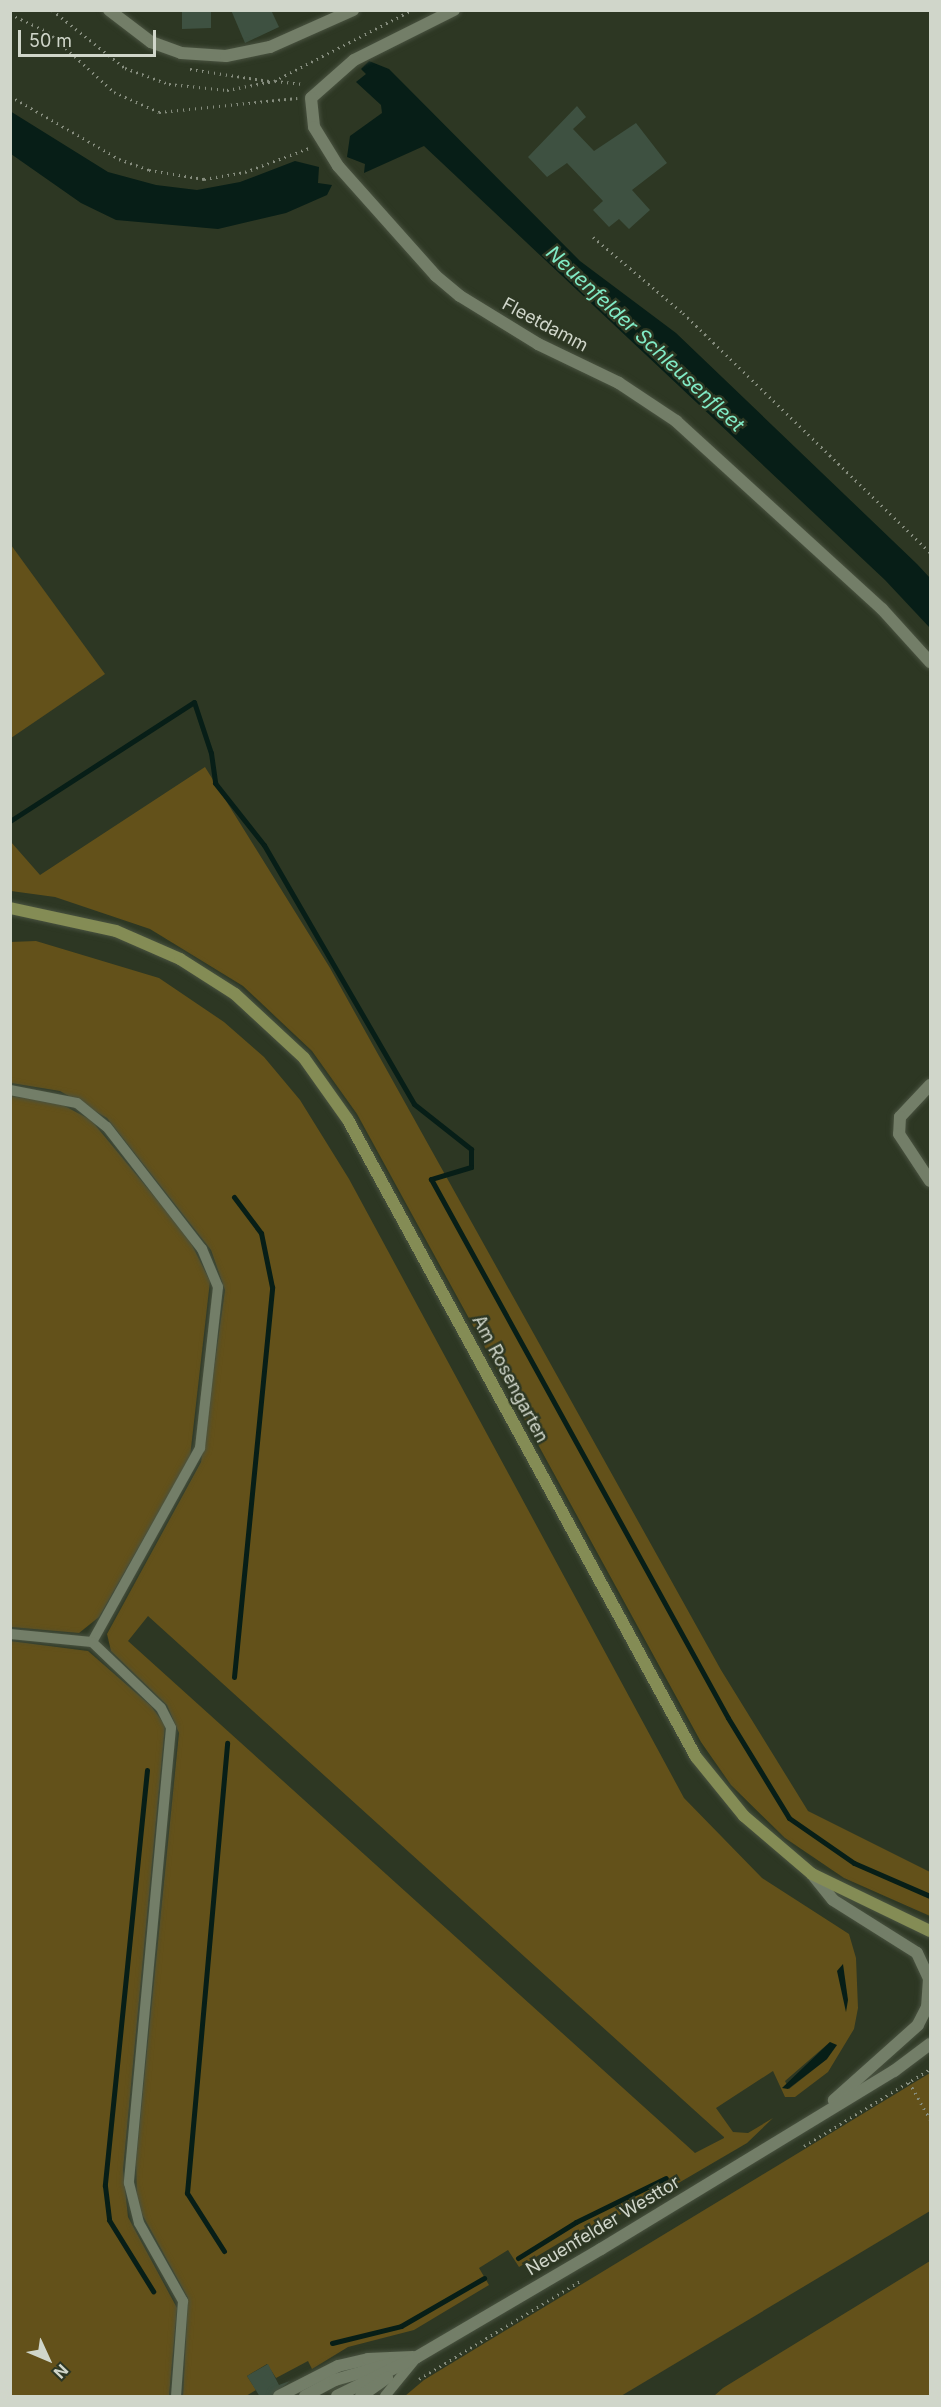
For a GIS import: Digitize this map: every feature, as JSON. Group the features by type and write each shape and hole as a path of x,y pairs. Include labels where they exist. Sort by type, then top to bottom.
{"main road":[{"name":"Am Rosengarten","path":"10,908 116,931 180,959 243,1001 304,1058 353,1129 696,1758 744,1816 812,1874 930,1931"}],"street":[{"path":"108,10 151,42 181,53 226,56 270,47 353,10"},
{"path":"311,98 354,60 454,10"},
{"name":"Fleetdamm","path":"311,98 310,116 322,143 354,187 436,276 489,315 619,383 676,421 882,609 930,662"},
{"path":"930,1084 900,1116 899,1134 930,1181"},
{"name":"Neuenfelder Westtor","path":"806,2124 918,2025 930,1991 917,1953 832,1900 812,1874"},
{"name":"Neuenfelder Westtor","path":"337,2397 417,2356 806,2124 930,2044"},
{"name":"Neuenfelder Westtor","path":"279,2397 338,2366 368,2359 417,2356"},
{"name":"Neuenfelder Westtor","path":"305,2397 335,2380 417,2356"},
{"name":"Neuenfelder Westtor","path":"361,2397 417,2356"}],"lane":[{"path":"10,1090 77,1103 107,1126 202,1248 218,1287 200,1448 92,1642"},
{"path":"10,1634 92,1642 161,1708 171,1728 129,2183 139,2223 183,2301 176,2397"},
{"path":"385,2397 417,2356"}],"path":[{"path":"52,10 125,68 168,84 227,90 274,81 412,10"},
{"path":"10,14 48,32 114,92 159,112 311,98"},
{"path":"181,53 185,66 195,73 324,86"},
{"path":"10,96 119,159 149,170 186,176 204,178 245,172 322,143"},
{"path":"592,237 682,313 930,552"},
{"path":"909,2082 930,2119"}],"shaded area":[{"path":"11,545 105,674 10,738"},
{"path":"205,767 330,968 721,1670 808,1811 930,1872 930,1916 844,1878 785,1838 731,1785 701,1742 357,1114 312,1051 243,986 150,929 55,897 11,891 11,842 40,875"},
{"path":"36,941 159,978 224,1022 264,1057 300,1100 349,1179 684,1798 762,1878 849,1934 856,1958 858,2008 854,2029 828,2072 795,2097 785,2097 773,2071 716,2108 733,2132 748,2133 773,2118 747,2143 634,2209 581,2230 519,2267 508,2250 479,2268 489,2285 414,2330 348,2347 312,2369 308,2361 276,2378 267,2364 247,2376 256,2390 246,2396 183,2396 188,2298 137,2205 136,2160 179,1733 167,1705 111,1651 107,1634 201,1462 225,1290 211,1250 107,1118 60,1091 11,1083 10,942","holes":["148,1616 724,2137 724,2138 695,2153 128,1641","830,2042 827,2059 789,2089 785,2081"]},
{"path":"10,1096 59,1103 91,1120 188,1237 210,1281 190,1457 99,1617 79,1633 11,1627"},
{"path":"10,1641 88,1651 151,1706 165,1725 123,2170 128,2217 177,2308 169,2396 11,2396"},
{"path":"930,2073 930,2211 621,2396 405,2396 424,2380"},
{"path":"930,2261 930,2396 714,2396 723,2388"}],"water":[{"name":"Neuenfelder Schleusenfleet","path":"369,61 389,69 580,261 676,333 917,564 930,578 930,628 885,580 424,146 364,173 365,164 347,157 350,136 382,113 381,105 356,82 366,74 361,69"},
{"path":"10,111 108,172 156,185 197,190 240,182 295,161 319,167 318,183 332,185 327,195 286,213 218,229 116,220 81,203 11,154"},
{"path":"843,1964 848,2000 846,2012 837,1971"},
{"path":"830,2042 837,2045 827,2059 788,2089 782,2088"}],"building":[{"path":"182,10 211,10 211,28 182,29"},
{"path":"231,10 271,10 279,27 245,43"},
{"path":"577,106 586,117 573,129 594,151 636,123 667,163 632,190 650,210 629,229 619,219 609,227 593,210 603,201 567,163 547,177 528,157"},
{"path":"268,2364 279,2385 290,2381 271,2397 260,2397 247,2376"}],"waterway":[{"path":"10,821 194,702 211,753 215,783 264,845 414,1104 471,1149 471,1167 431,1179 728,1718 789,1818 854,1863 930,1896"},
{"path":"234,1197 261,1233 272,1287 234,1677"},
{"path":"224,2251 187,2193 227,1743"},
{"path":"147,1770 105,2186 109,2220 153,2291"},
{"path":"518,2258 576,2222 666,2178"},
{"path":"332,2343 401,2326 484,2278"}]}
